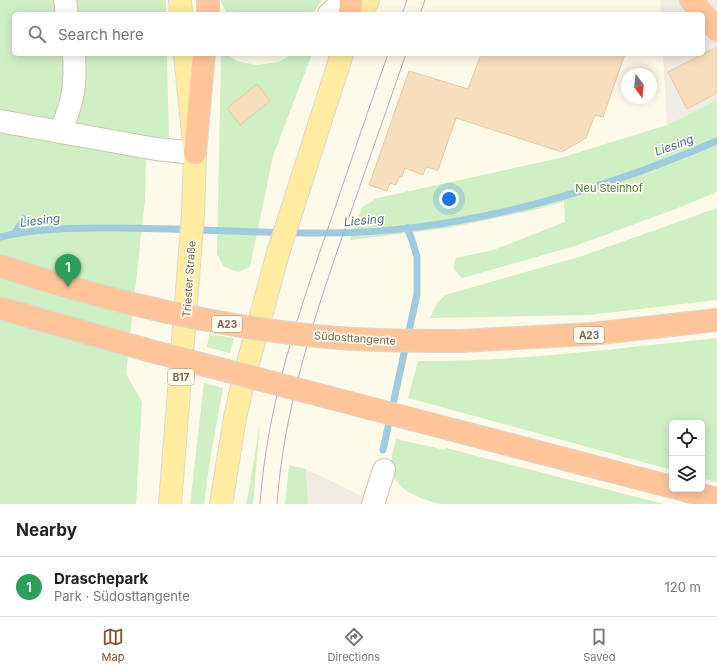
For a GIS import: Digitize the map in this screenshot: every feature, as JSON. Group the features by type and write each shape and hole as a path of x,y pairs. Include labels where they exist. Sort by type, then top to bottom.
{"highway":[{"path":"208,0 208,12"},
{"path":"350,12 351,0"},
{"path":"692,0 702,12"},
{"path":"705,16 717,30"},
{"path":"195,153 204,56"},
{"name":"Südosttangente","path":"0,266 105,298 219,323 339,338 460,341 591,334 717,320"},
{"path":"0,308 150,351 669,486"},
{"path":"691,492 717,499"}],"main road":[{"path":"180,0 181,12"},
{"path":"361,12 368,0"},
{"name":"Triester Straße","path":"170,504 192,251 195,153 185,56"},
{"path":"221,504 238,404 278,253 341,56"}],"lane":[{"path":"65,0 67,12"},
{"path":"330,12 344,0"},
{"path":"60,132 71,107 75,74 74,56"},
{"path":"0,121 156,149 195,153"},
{"path":"374,504 384,470"}],"shaded area":[{"path":"660,0 717,0 717,100 667,125 663,56 705,56 705,12 661,12"},
{"path":"306,469 374,502 379,504 308,504"}],"green space":[{"path":"0,0 166,0 166,12 12,12 12,56 167,56 169,141 146,157 145,200 126,374 142,402 136,504 0,504"},
{"path":"220,0 322,0 314,12 226,12"},
{"path":"221,56 230,56 237,61 256,65 279,62 289,56 311,56 273,156 250,267 238,272 224,267 217,254"},
{"name":"Neu Steinhof","path":"717,100 717,192 673,210 575,246 462,278 453,268 456,258 493,250 565,222 564,202 530,211 448,228 350,240 362,207 377,198 560,158 667,125"},
{"path":"717,208 717,300 589,315 430,318 437,303 445,295 582,256"},
{"path":"209,334 234,338 230,353 207,347"},
{"path":"717,338 717,482 705,479 705,420 669,420 669,469 408,398 418,361 455,361 530,357"},
{"path":"204,383 223,388 204,504 190,504"},
{"path":"260,422 253,504 246,504 248,495"},
{"path":"396,439 445,450 446,448 664,504 440,504 425,500 410,493 404,489 394,477 391,466 391,458"},
{"path":"289,465 306,469 308,504 285,504"}],"building":[{"path":"717,47 717,93 687,109 668,72 699,56 705,56 705,53"},
{"path":"480,56 624,56 603,117 595,115 586,138 562,152 456,118 438,170 426,167 423,175 405,168 402,177 399,177 396,185 390,183 387,191 369,185 409,71 468,89"},
{"path":"257,84 270,101 240,125 227,108"}],"waterway":[{"name":"Liesing","path":"0,237 38,231 76,228 159,228 330,233 380,231 429,226 479,217 576,193 671,160 717,141"},
{"path":"15,233 24,219"},
{"path":"383,450 417,294 417,257 407,228"}],"tram line":[{"path":"403,12 407,0"},
{"path":"421,12 425,0"},
{"path":"260,504 270,430 286,358 308,287 387,56"},
{"path":"277,504 286,432 313,326 335,257 405,56"}],"place":[{"name":"Draschepark","path":"68,287"}]}
